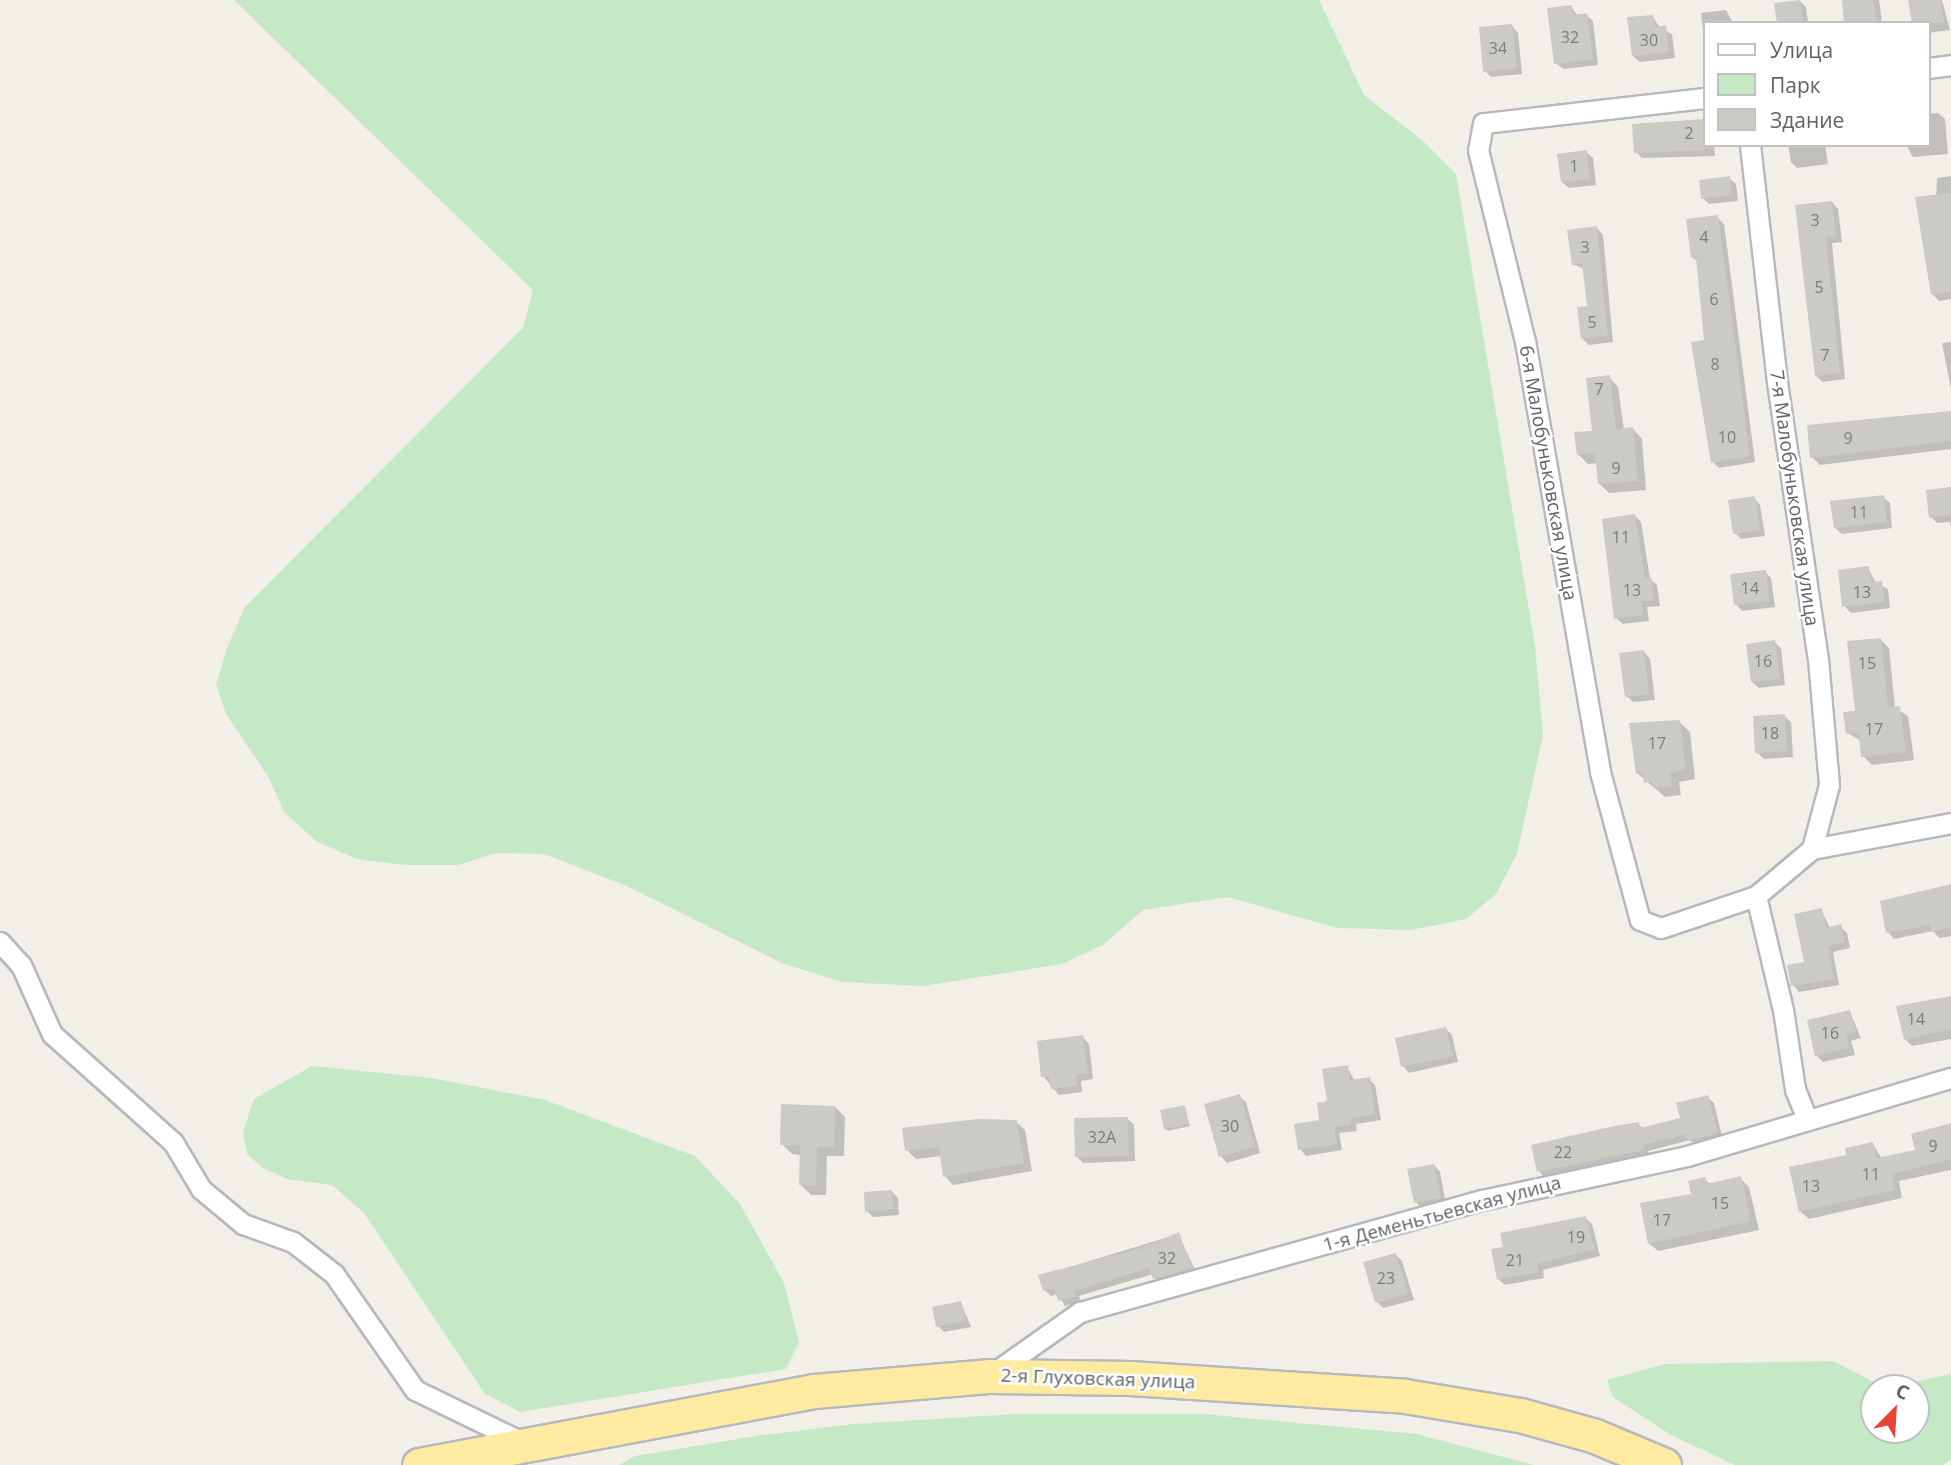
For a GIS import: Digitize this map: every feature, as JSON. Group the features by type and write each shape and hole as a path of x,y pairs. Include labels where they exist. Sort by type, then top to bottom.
{"highway":[{"name":"2-я Глуховская улица","path":"419,1465 814,1391 990,1376 1143,1379 1405,1396 1520,1415 1595,1436 1664,1465"}],"street":[{"path":"1930,68 1951,65"},
{"name":"6-я Малобуньковская улица","path":"1702,99 1483,123 1478,150 1525,341 1600,772 1640,920 1661,928 1756,896"},
{"name":"7-я Малобуньковская улица","path":"1750,147 1775,369 1819,671 1829,786 1812,849"},
{"path":"1807,1119 1795,1089 1783,1010 1756,896 1812,849 1951,823"},
{"path":"0,942 21,965 52,1034 173,1142 201,1189 243,1224 293,1241 334,1274 415,1390 527,1445"},
{"name":"1-я Деменьтьевская улица","path":"990,1376 1080,1312 1385,1225 1687,1156 1951,1077"}],"green space":[{"path":"234,0 1319,0 1364,95 1423,141 1456,174 1535,646 1543,735 1517,854 1496,894 1466,919 1411,930 1337,928 1228,897 1143,910 1103,945 1062,964 923,986 842,982 782,963 627,886 544,854 496,853 458,865 404,865 357,859 316,841 284,812 269,778 226,714 216,685 227,648 245,607 523,328 533,290"},
{"path":"312,1066 431,1078 545,1100 695,1156 740,1204 784,1283 799,1342 786,1369 520,1412 485,1394 364,1213 332,1185 287,1179 263,1168 247,1154 243,1132 254,1099"},
{"path":"1833,1361 1860,1375 1860,1444 1930,1444 1930,1379 1951,1374 1951,1459 1943,1465 1735,1465 1671,1435 1613,1397 1607,1380 1665,1364"},
{"path":"1016,1414 1204,1414 1417,1434 1534,1465 619,1465 635,1456 762,1435 854,1424"}],"building":[{"path":"1800,0 1804,21 1777,21 1774,3"},
{"path":"1842,0 1874,0 1877,21 1844,21"},
{"path":"1908,0 1941,0 1944,23 1912,21"},
{"path":"1572,5 1573,15 1587,13 1593,59 1554,64 1547,8"},
{"path":"1653,15 1655,27 1666,25 1669,52 1632,56 1627,17"},
{"path":"1512,24 1517,68 1483,72 1479,27"},
{"path":"1702,119 1704,150 1634,153 1632,124"},
{"path":"1587,150 1590,179 1561,182 1557,154"},
{"path":"1730,176 1732,195 1701,199 1699,180"},
{"path":"1951,193 1951,292 1931,295 1915,197"},
{"path":"1832,201 1836,236 1826,237 1840,373 1815,376 1795,205"},
{"path":"1718,215 1750,456 1711,463 1691,342 1704,340 1696,257 1691,258 1686,219"},
{"path":"1597,226 1608,336 1581,339 1577,307 1587,306 1582,263 1572,265 1567,230"},
{"path":"1610,375 1616,429 1633,427 1638,481 1598,484 1595,453 1577,455 1574,432 1592,431 1586,378"},
{"path":"1951,411 1951,441 1810,458 1807,425"},
{"path":"1951,487 1951,515 1929,518 1926,490"},
{"path":"1884,495 1887,522 1834,528 1830,501"},
{"path":"1755,496 1760,530 1733,534 1728,500"},
{"path":"1635,514 1645,578 1651,577 1654,600 1641,601 1643,615 1614,619 1602,519"},
{"path":"1869,566 1871,582 1882,581 1885,602 1842,607 1838,570"},
{"path":"1766,570 1769,601 1734,605 1730,574"},
{"path":"1881,638 1888,707 1900,706 1906,752 1861,757 1859,733 1846,734 1843,712 1855,711 1847,641"},
{"path":"1775,640 1780,679 1751,682 1746,644"},
{"path":"1644,650 1649,694 1625,697 1619,653"},
{"path":"1785,714 1787,751 1755,753 1753,716"},
{"path":"1680,720 1686,769 1670,773 1672,786 1653,788 1652,781 1644,783 1643,773 1636,774 1629,723"},
{"path":"1951,884 1951,928 1931,932 1930,925 1886,933 1880,901"},
{"path":"1822,908 1826,928 1841,924 1845,942 1828,946 1834,979 1791,986 1787,965 1804,962 1794,914"},
{"path":"1951,996 1951,1029 1904,1040 1896,1006"},
{"path":"1850,1010 1856,1032 1846,1034 1849,1048 1815,1056 1807,1020"},
{"path":"1446,1027 1453,1056 1401,1067 1395,1038"},
{"path":"1083,1035 1088,1073 1076,1075 1077,1086 1051,1089 1049,1077 1041,1077 1037,1041"},
{"path":"1348,1065 1350,1080 1370,1077 1375,1114 1351,1118 1351,1125 1334,1127 1337,1144 1298,1150 1294,1124 1319,1120 1317,1103 1327,1101 1322,1069"},
{"path":"1240,1094 1255,1147 1219,1157 1204,1104"},
{"path":"1708,1095 1718,1133 1688,1141 1686,1134 1643,1145 1644,1150 1537,1172 1531,1145 1614,1126 1639,1122 1640,1128 1680,1118 1676,1103"},
{"path":"781,1104 835,1106 834,1147 817,1147 816,1186 799,1185 800,1145 780,1145"},
{"path":"1185,1105 1189,1124 1164,1129 1160,1110"},
{"path":"1128,1117 1129,1156 1075,1157 1074,1118"},
{"path":"977,1119 1017,1120 1024,1163 943,1177 939,1147 905,1151 902,1128"},
{"path":"1951,1123 1951,1159 1892,1174 1895,1190 1799,1212 1789,1167 1846,1155 1845,1148 1873,1142 1877,1158 1915,1150 1911,1134"},
{"path":"1434,1164 1441,1198 1414,1203 1407,1169"},
{"path":"1741,1176 1751,1221 1648,1244 1640,1203 1691,1194 1688,1181 1705,1177 1707,1184"},
{"path":"892,1190 894,1209 865,1212 864,1192"},
{"path":"1586,1216 1595,1249 1537,1264 1539,1272 1497,1280 1491,1249 1503,1247 1500,1233"},
{"path":"1179,1232 1192,1268 1153,1279 1149,1268 1074,1291 1076,1296 1058,1301 1054,1288 1043,1291 1038,1275 1142,1248"},
{"path":"1396,1253 1408,1294 1375,1303 1363,1262"},
{"path":"961,1301 966,1321 936,1327 932,1307"}]}
